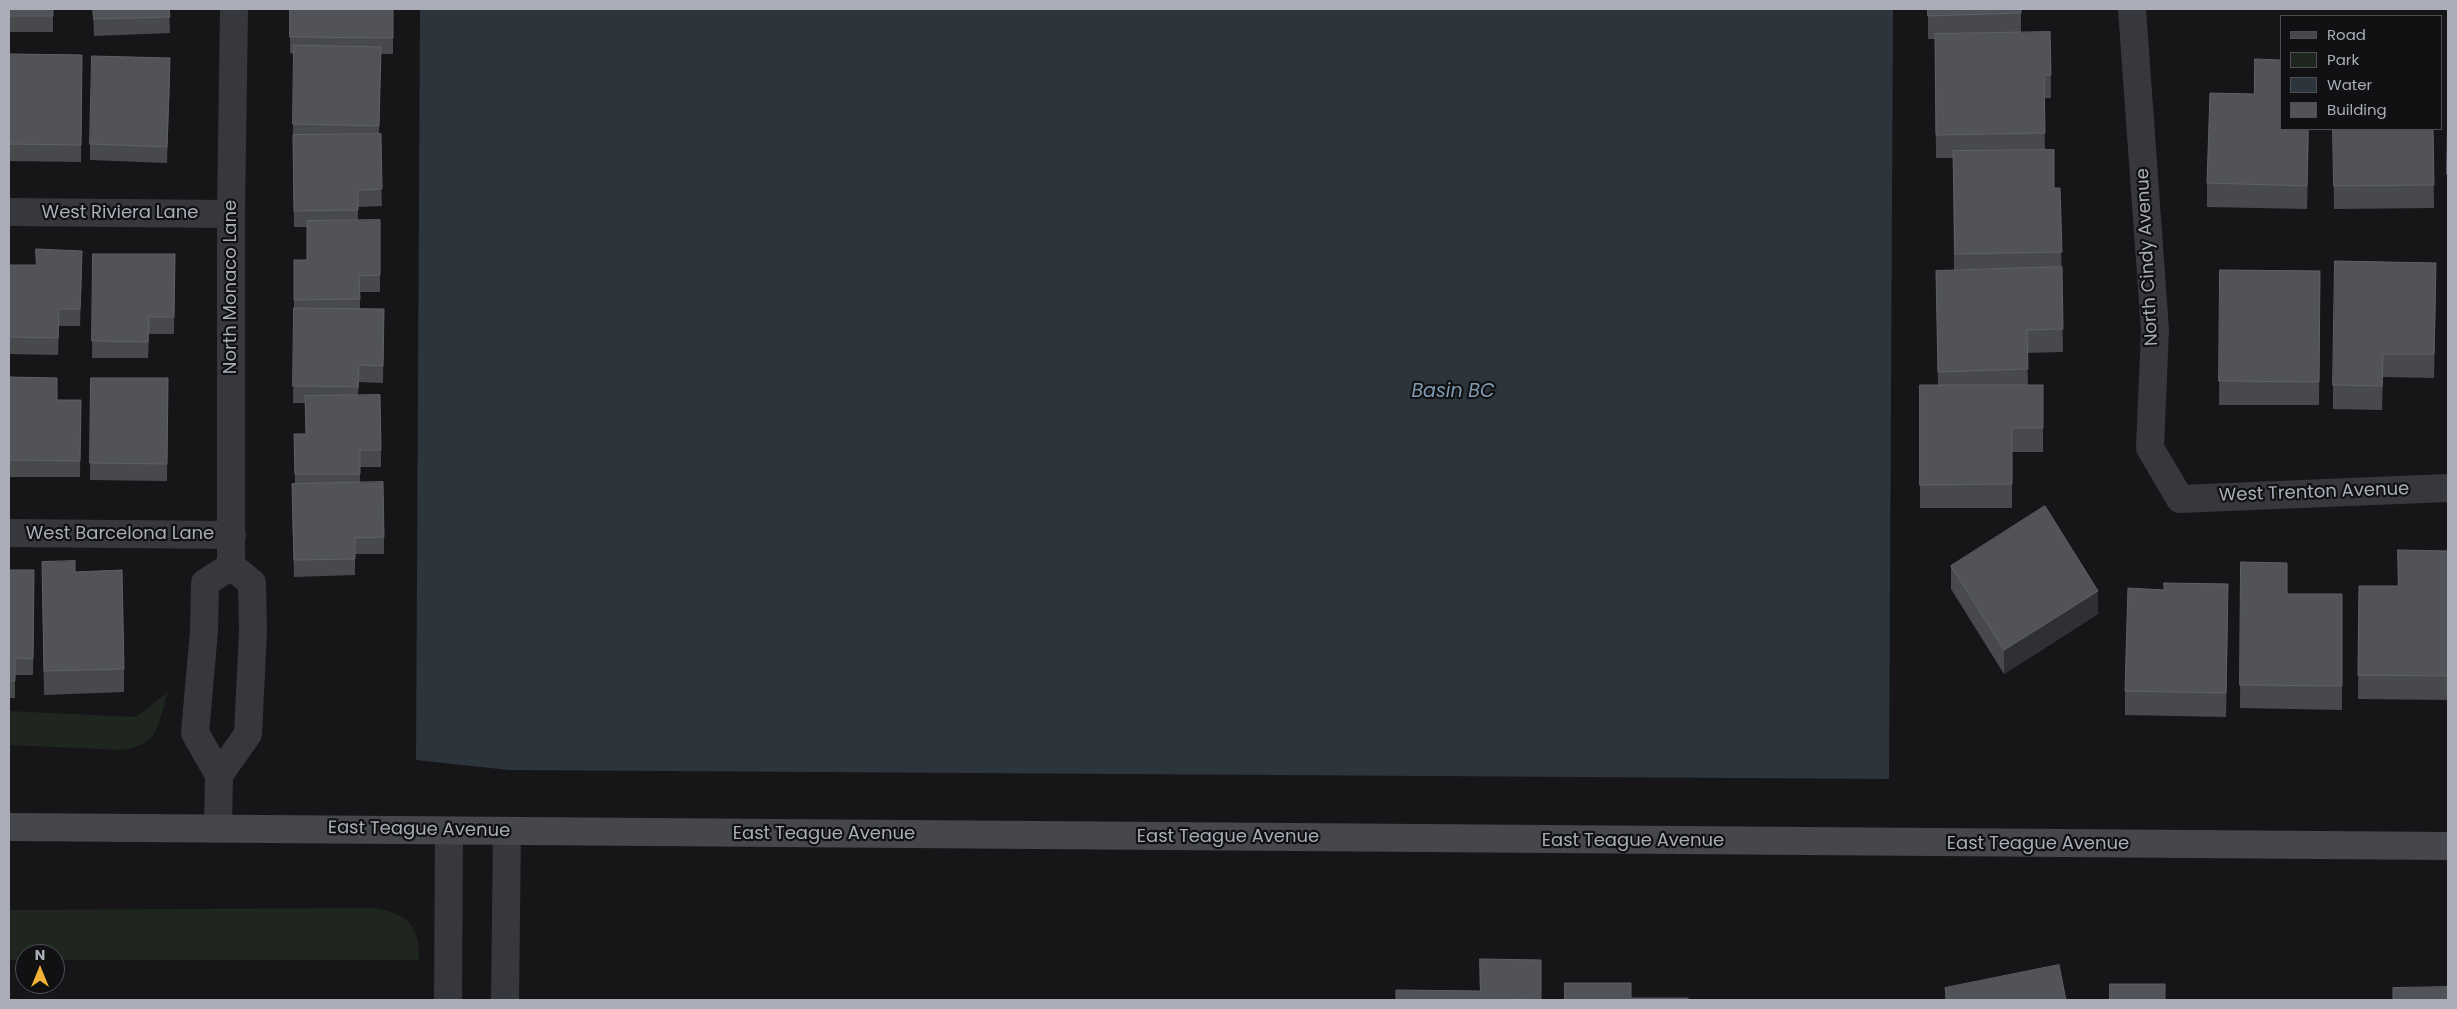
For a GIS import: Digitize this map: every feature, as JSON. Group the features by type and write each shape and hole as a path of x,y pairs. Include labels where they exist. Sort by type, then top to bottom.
{"street":[{"name":"North Monaco Lane","path":"230,566 232,535 230,214 234,9"},
{"name":"North Cindy Avenue","path":"2132,9 2155,330 2150,448 2180,499"},
{"name":"West Riviera Lane","path":"9,212 230,214"},
{"name":"West Trenton Avenue","path":"2180,499 2448,488"},
{"name":"West Barcelona Lane","path":"9,534 232,535"},
{"path":"218,828 219,775 194,732 204,631 205,584 230,566 252,584 253,631 248,734 219,775"},
{"name":"East Teague Avenue","path":"9,827 2448,846"},
{"path":"448,1000 449,830"},
{"path":"505,1000 507,831"}],"green space":[{"path":"168,692 156,730 145,743 135,747 122,750 9,745 9,711 136,717"},
{"path":"374,908 396,914 410,923 417,938 419,960 65,960 65,944 15,944 15,960 9,960 9,910"}],"water":[{"name":"Basin BC","path":"420,9 1893,9 1889,779 509,770 416,760"}],"building":[{"path":"9,9 53,9 53,16 9,16"},
{"path":"93,9 169,9 170,17 94,19"},
{"path":"290,9 393,9 393,38 290,37"},
{"path":"1928,9 2021,9 2021,13 1928,16"},
{"path":"2050,32 2051,75 2044,75 2045,133 1936,135 1935,34"},
{"path":"294,45 381,47 379,126 293,124"},
{"path":"9,54 82,55 81,145 9,144"},
{"path":"92,56 170,58 167,147 90,144"},
{"path":"2255,59 2280,60 2280,130 2308,130 2307,186 2207,183 2210,93 2254,94"},
{"path":"2448,98 2448,174 2447,174"},
{"path":"2333,130 2433,130 2434,185 2334,186"},
{"path":"381,134 382,189 358,190 358,210 294,211 293,135"},
{"path":"2054,150 2054,188 2060,188 2062,252 1955,254 1953,151"},
{"path":"380,220 380,275 359,276 360,299 294,300 294,260 307,260 307,221"},
{"path":"36,249 82,251 80,309 59,309 58,338 9,337 9,265 36,265"},
{"path":"93,254 175,254 174,317 149,317 148,342 92,341"},
{"path":"2335,261 2436,263 2434,354 2383,354 2382,386 2333,385"},
{"path":"2062,267 2063,329 2027,330 2028,369 1938,372 1936,271"},
{"path":"2220,270 2320,271 2319,382 2219,381"},
{"path":"294,308 384,309 383,366 359,365 358,387 293,386"},
{"path":"9,377 57,378 57,400 81,400 80,461 9,460"},
{"path":"91,378 168,378 167,464 90,463"},
{"path":"1920,385 2043,385 2043,428 2012,428 2012,484 1920,485"},
{"path":"380,395 381,450 360,450 360,474 295,474 294,434 306,434 305,396"},
{"path":"383,482 384,537 355,538 355,559 294,560 292,484"},
{"path":"2045,506 2098,591 2004,650 1951,566"},
{"path":"2398,550 2448,551 2448,676 2358,675 2359,586 2398,586"},
{"path":"75,561 75,572 122,570 124,669 44,671 42,562"},
{"path":"2241,562 2287,563 2287,594 2342,594 2342,686 2240,685"},
{"path":"9,570 34,570 33,659 15,658 15,681 9,681"},
{"path":"2164,583 2228,584 2226,693 2125,691 2128,588 2164,590"},
{"path":"1480,959 1541,960 1541,1000 1396,1000 1396,990 1480,991"},
{"path":"2059,965 2066,1000 1948,1000 1945,988"},
{"path":"1565,983 1631,983 1631,998 1688,998 1688,1000 1565,1000"},
{"path":"2110,984 2165,984 2165,1000 2110,1000"},
{"path":"2448,987 2448,1000 2393,1000 2393,988"}]}
